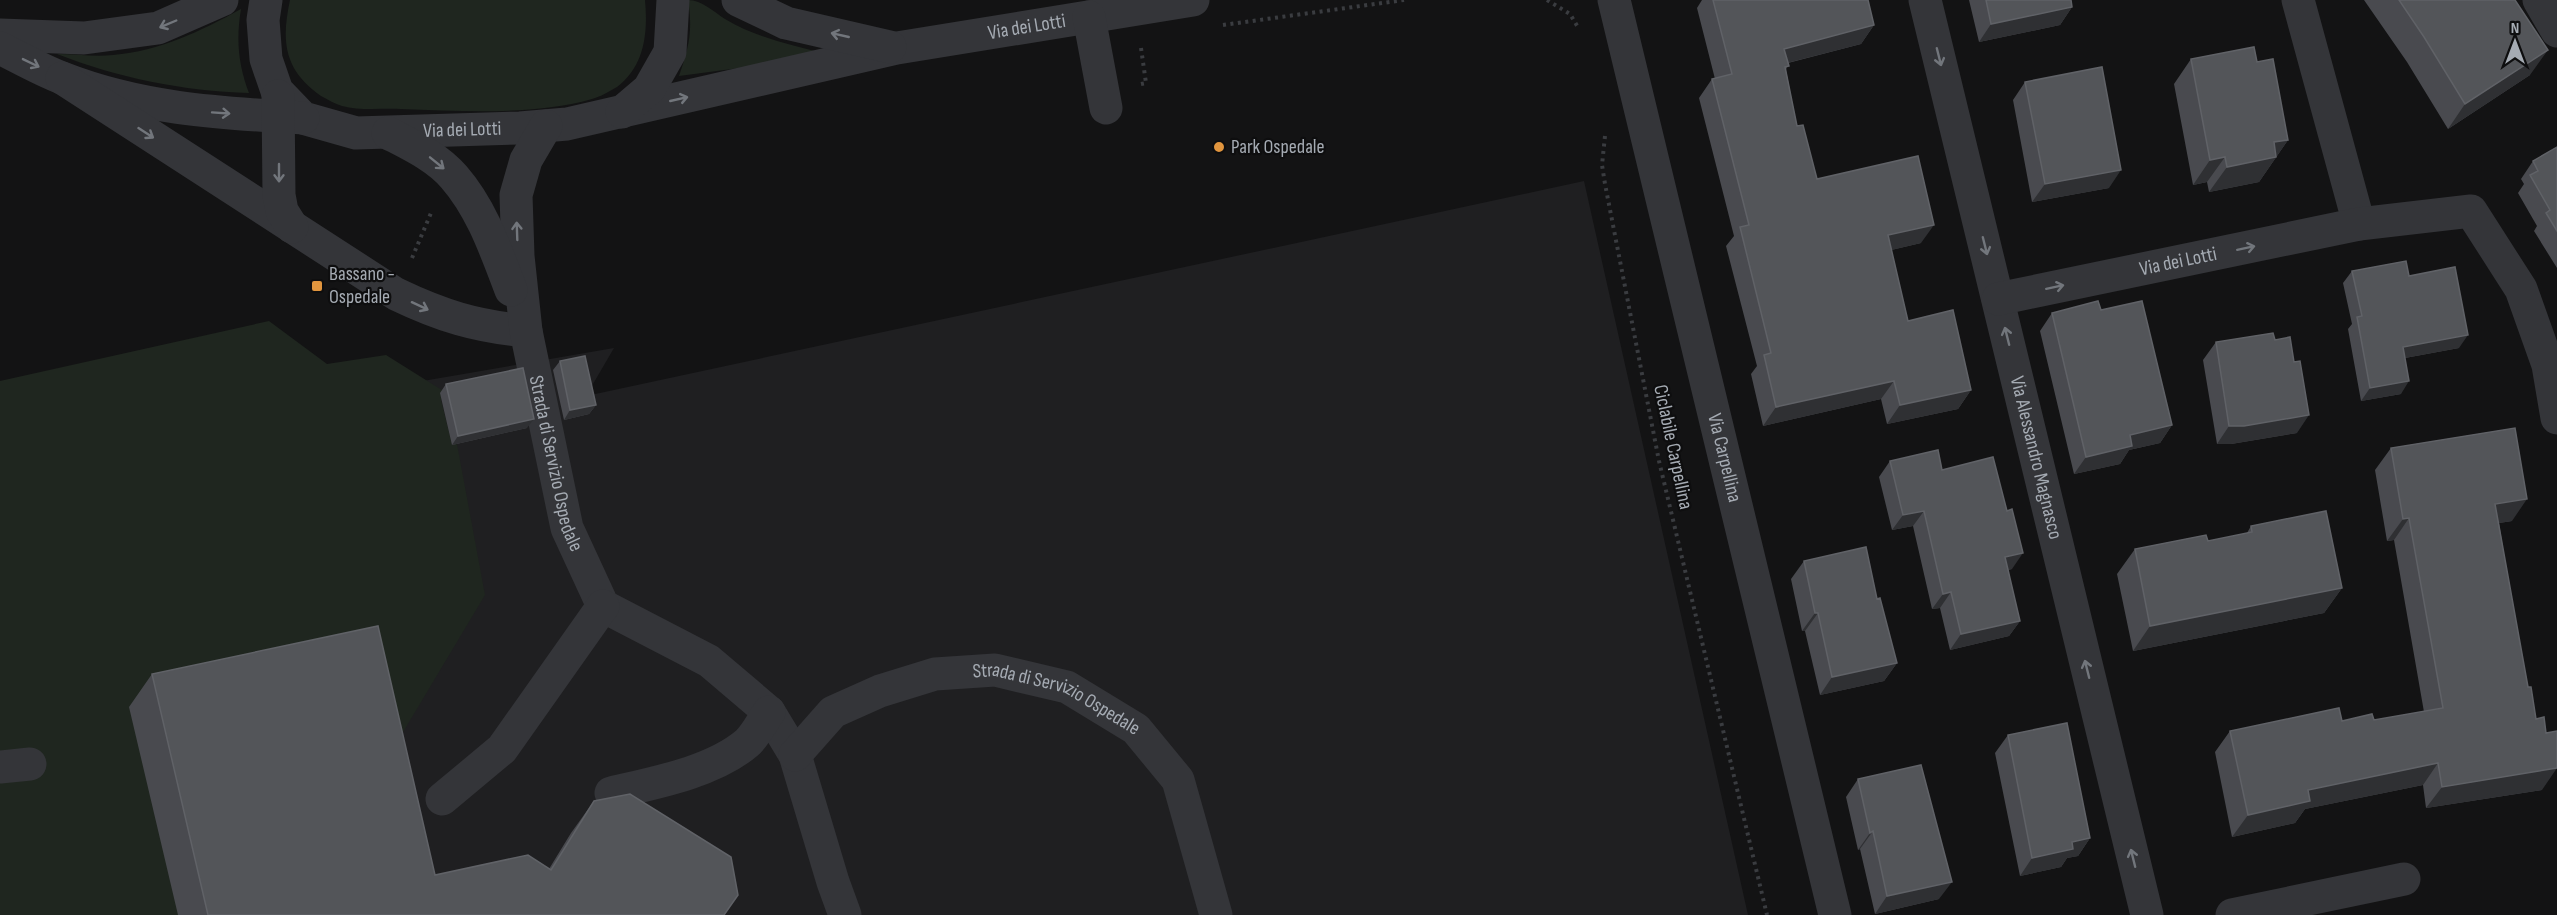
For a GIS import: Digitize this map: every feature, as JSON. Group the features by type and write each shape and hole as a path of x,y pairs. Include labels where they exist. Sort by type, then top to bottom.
{"street":[{"path":"0,35 84,38 158,28 222,0"},
{"path":"266,0 263,20 266,59 286,108 279,195 282,211 292,227"},
{"name":"Via dei Lotti","path":"622,112 649,89 670,52 673,0"},
{"name":"Via dei Lotti","path":"738,0 786,23 897,48"},
{"name":"Via dei Lotti","path":"0,48 62,78 124,97 190,111 286,108 356,134 387,133 546,126 622,112 897,48 1192,0"},
{"name":"Via Carpellina","path":"1614,0 1835,915"},
{"name":"Via Alessandro Magnasco","path":"1925,0 2147,915"},
{"path":"2298,0 2359,224"},
{"path":"2539,0 2557,31"},
{"path":"1089,17 1106,108"},
{"path":"62,78 396,294 438,314 486,327 526,331 493,243 475,207 454,176 423,151 387,133"},
{"name":"Strada di Servizio Ospedale","path":"546,126 525,160 516,195 518,256 526,331 567,528 603,606"},
{"name":"Via dei Lotti","path":"1998,299 2359,224 2471,212 2521,290 2548,365 2557,417"},
{"path":"442,799 502,749 603,606 709,661 769,712 795,755 845,915"},
{"name":"Strada di Servizio Ospedale","path":"795,755 833,712 880,691 935,674 995,669 1067,687 1136,729 1178,780 1216,915"},
{"path":"611,793 666,780 722,759 748,742 769,712"},
{"path":"2232,915 2404,879"}],"path":[{"path":"1547,0 1570,14 1581,32"},
{"name":"Ciclabile Carpellina","path":"1605,133 1602,165 1605,184 1659,461 1767,915"}],"shaded area":[{"path":"290,0 645,0 645,36 639,59 626,79 617,87 592,99 522,110 349,108 321,96 299,76 288,54 286,42"},
{"path":"688,0 703,4 725,19 760,36 823,53 770,64 679,76 689,39"},
{"path":"241,9 239,51 242,72 249,93 151,82 103,70 57,54 106,56 147,49 180,39"},
{"path":"1584,181 1748,915 0,915 242,412 614,348 586,396"},
{"path":"269,321 327,364 386,355 445,392 441,400 451,440 457,444 485,595 381,769 178,915 0,915 0,381"}],"building":[{"path":"1713,0 1868,0 1874,25 1784,49 1789,66 1785,67 1797,126 1803,125 1817,179 1918,156 1934,225 1888,235 1908,321 1953,310 1971,390 1900,405 1894,381 1776,407 1764,355 1771,353 1740,227 1749,225 1712,79 1732,74"},
{"path":"1986,0 2071,0 2072,7 1991,24"},
{"path":"2399,0 2515,0 2548,50 2465,104"},
{"path":"2254,47 2257,62 2273,59 2288,140 2274,142 2276,157 2227,167 2225,157 2210,160 2191,59"},
{"path":"2102,67 2121,170 2045,184 2025,82"},
{"path":"2557,147 2557,231 2546,213 2550,210 2530,175 2538,171 2533,161"},
{"path":"2406,261 2409,276 2455,267 2468,335 2403,347 2409,381 2370,388 2357,317 2362,316 2352,271"},
{"path":"2098,301 2101,310 2142,301 2172,425 2130,435 2132,446 2086,457 2052,313"},
{"path":"2273,333 2275,340 2290,337 2294,362 2300,361 2309,415 2244,426 2229,426 2216,342"},
{"path":"585,356 596,405 570,410 560,361"},
{"path":"523,368 534,419 458,436 446,384"},
{"path":"2515,428 2527,499 2495,504 2528,687 2531,687 2536,719 2544,717 2546,733 2557,731 2557,768 2442,787 2438,763 2308,790 2310,801 2248,815 2230,731 2339,708 2342,721 2372,714 2374,720 2443,708 2409,518 2403,519 2391,448"},
{"path":"1938,450 1942,470 1993,457 2007,511 2012,509 2023,553 2005,557 2020,621 1961,634 1951,592 1943,594 1924,511 1903,515 1890,461"},
{"path":"2326,511 2342,588 2150,626 2135,549 2206,535 2208,541 2252,532 2251,526"},
{"path":"1866,547 1877,599 1880,598 1897,663 1832,677 1804,561"},
{"path":"378,626 435,875 528,855 551,870 594,801 630,794 731,857 738,895 724,915 208,915 152,674"},
{"path":"2067,723 2090,838 2072,842 2073,849 2032,858 2008,735"},
{"path":"1921,765 1952,882 1887,896 1873,831 1870,833 1858,779"}],"place":[{"name":"Park Ospedale","path":"1219,147"},
{"name":"Bassano - Ospedale","path":"317,286"}]}
